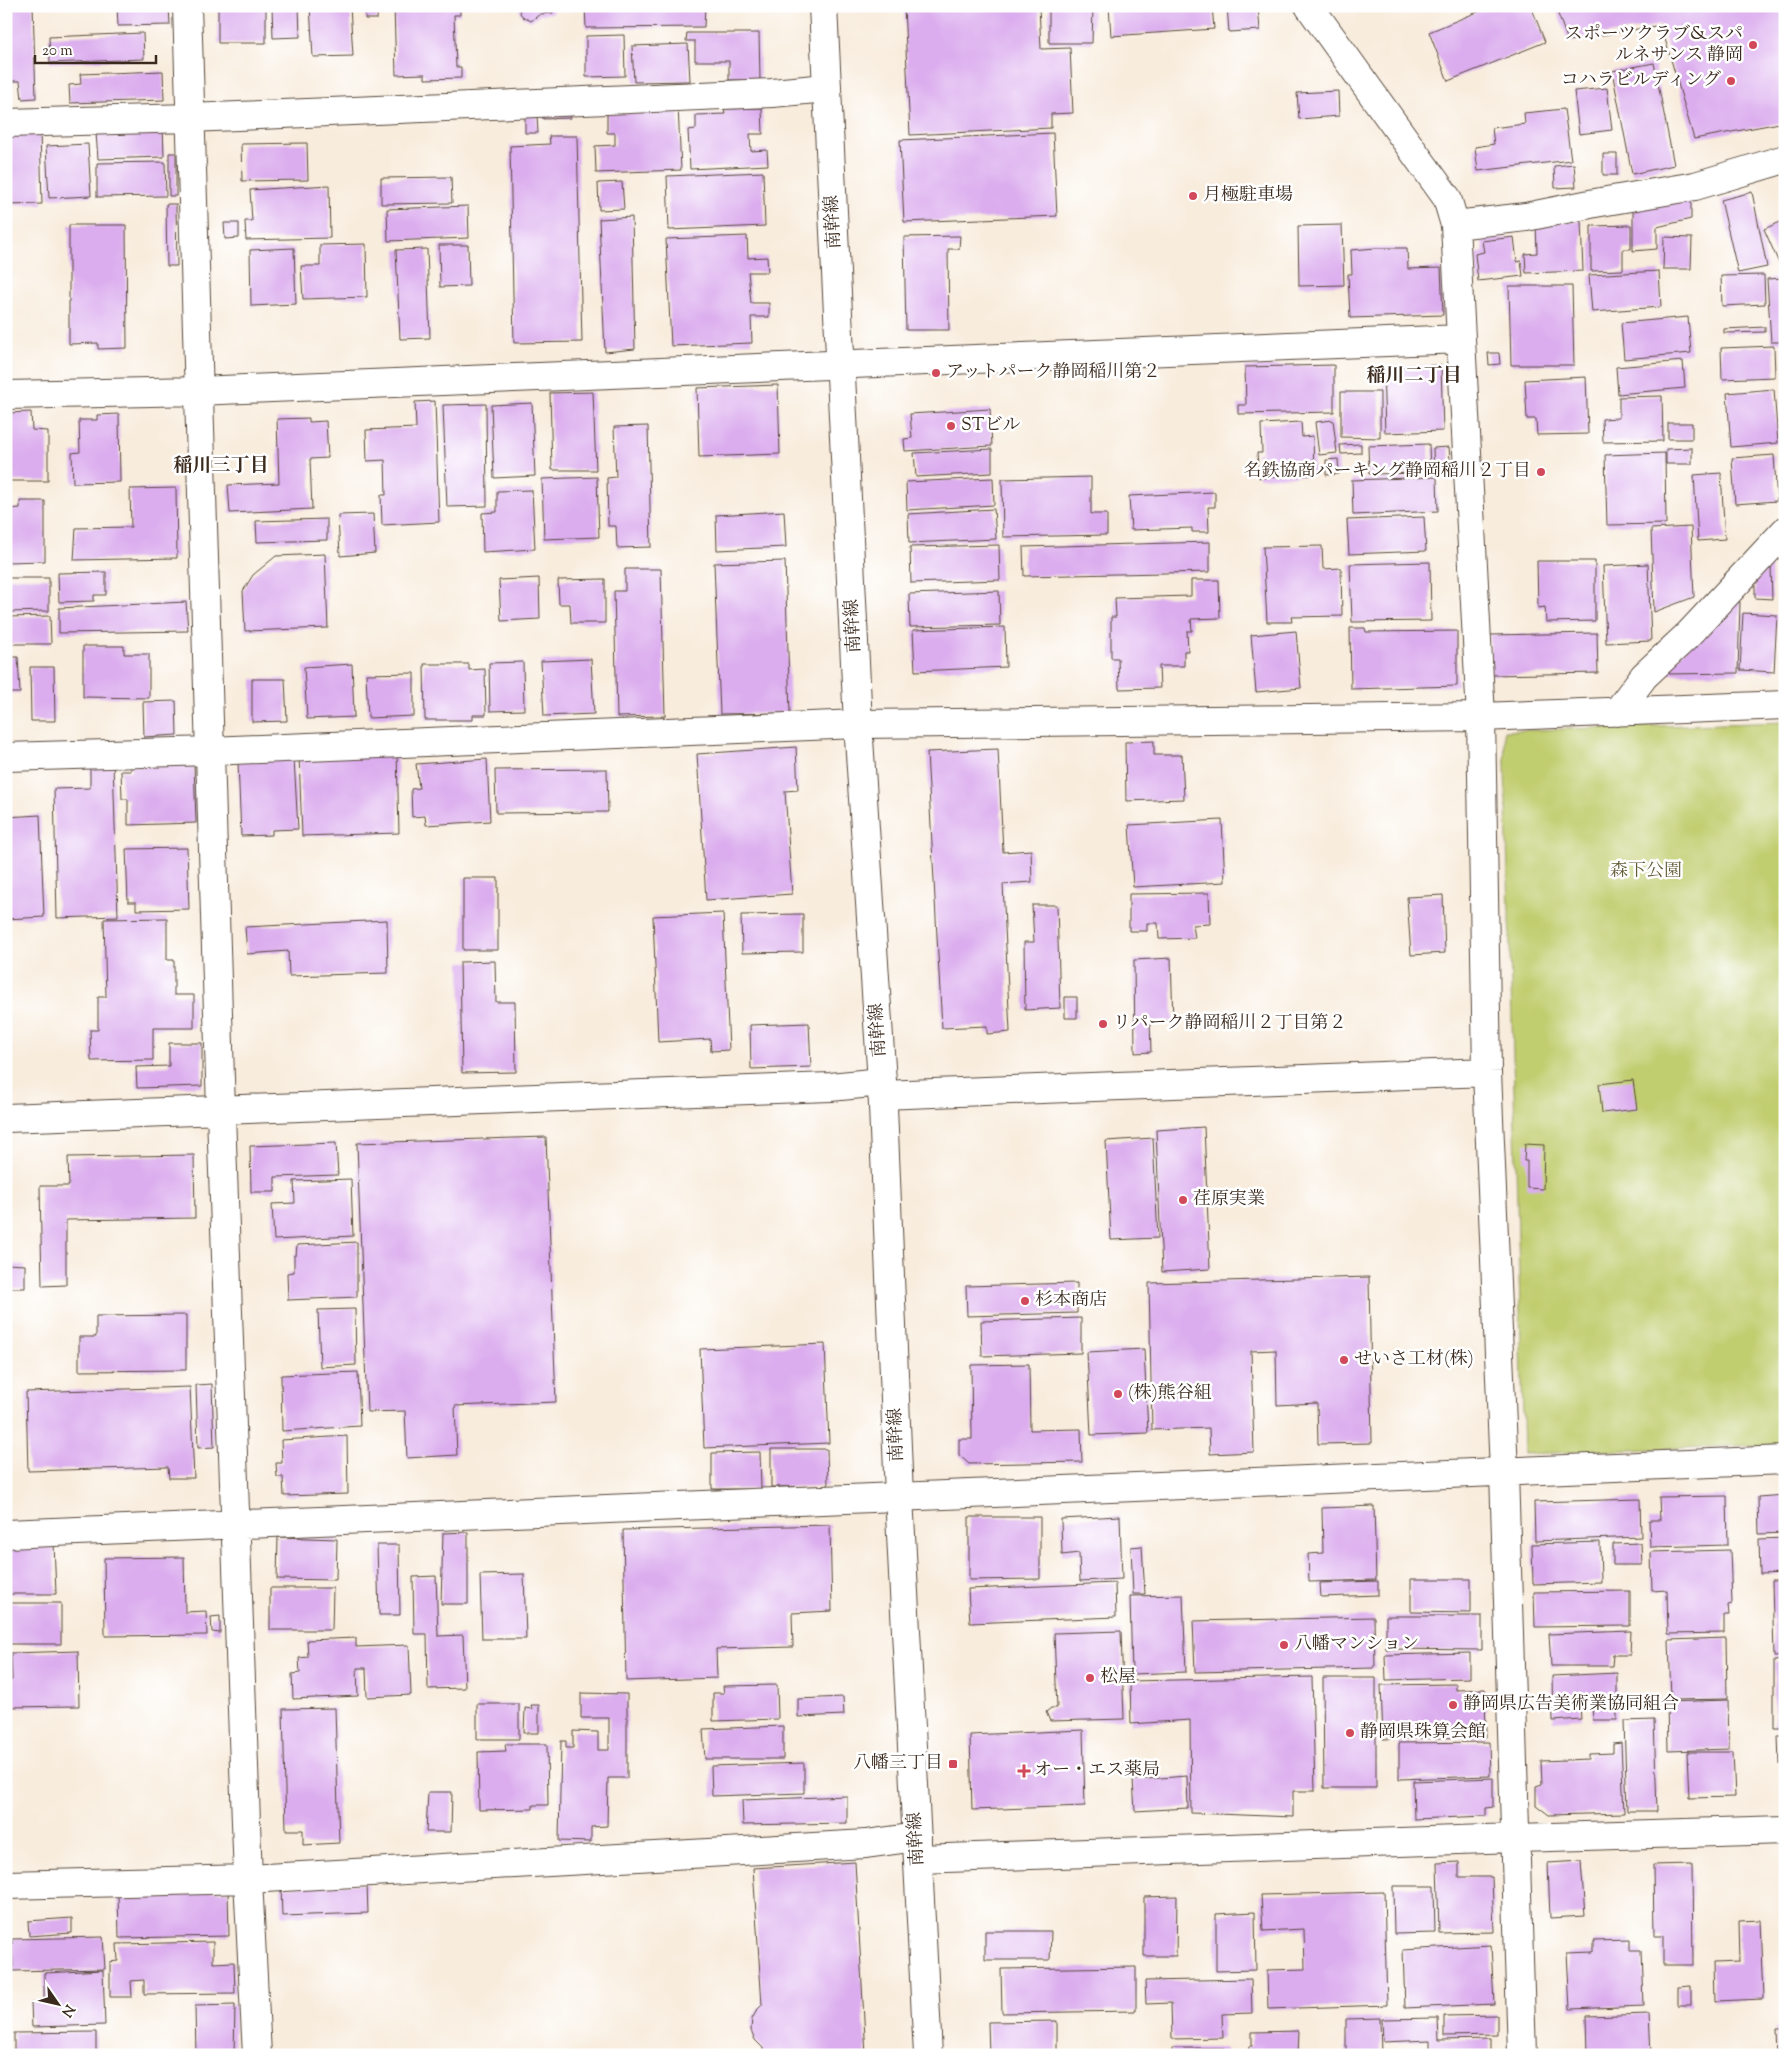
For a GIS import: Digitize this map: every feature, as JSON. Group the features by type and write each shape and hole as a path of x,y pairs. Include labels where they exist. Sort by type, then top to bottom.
{"street":[{"path":"187,6 221,1110 248,1879 257,2055"},
{"name":"南幹線","path":"823,6 858,724 882,1088 928,2055"},
{"path":"1309,6 1447,198 1455,224 1481,717 1487,1072 1504,1472 1522,2055"},
{"path":"6,123 190,118 762,93 827,88"},
{"path":"1455,224 1526,217 1695,186 1785,159"},
{"path":"6,396 198,391 1461,339"},
{"path":"1617,712 1644,676 1689,634 1785,531"},
{"path":"6,757 210,751 858,724 1481,717 1785,705"},
{"path":"6,1118 830,1087 882,1088 1487,1072"},
{"path":"6,1534 1785,1460"},
{"path":"6,1885 248,1879 856,1844 918,1848 1515,1838 1785,1830"}],"green space":[{"name":"森下公園","path":"1785,722 1785,1444 1524,1454 1504,731"}],"building":[{"path":"7,6 33,6 36,98 22,99 20,81 10,81"},
{"path":"117,6 169,6 170,25 118,26"},
{"path":"218,6 266,6 266,43 218,43"},
{"path":"272,6 299,6 300,37 273,38"},
{"path":"310,6 350,6 353,56 313,57"},
{"path":"366,6 378,6 377,19 365,19"},
{"path":"394,6 460,6 460,15 454,15 456,67 461,67 461,78 425,79 425,74 396,75"},
{"path":"519,6 553,6 553,13 540,14 531,21 523,17"},
{"path":"585,6 705,6 704,27 586,28"},
{"path":"904,6 1039,6 1041,49 1070,48 1073,113 1051,114 1051,128 910,135"},
{"path":"1049,6 1093,6 1092,43 1049,43"},
{"path":"1109,6 1212,6 1214,29 1111,36"},
{"path":"1227,6 1258,6 1260,30 1229,32"},
{"path":"1492,6 1531,6 1545,42 1448,81 1429,32"},
{"name":"コハラビルディング","path":"1555,6 1785,6 1785,122 1694,139 1661,25 1568,41"},
{"path":"143,33 144,59 50,63 49,37"},
{"path":"687,33 759,33 760,80 729,80 729,61 695,61 695,41 686,41"},
{"path":"624,35 625,76 586,77 586,36"},
{"path":"688,44 690,81 634,82 632,46"},
{"path":"1654,63 1674,165 1632,174 1612,71"},
{"path":"163,71 164,100 70,103 69,85 81,84 80,74"},
{"path":"1607,88 1612,130 1579,134 1574,91"},
{"path":"1338,91 1339,116 1299,119 1297,93"},
{"path":"678,106 681,170 596,173 595,146 615,145 615,133 607,133 607,113 655,112 655,107"},
{"path":"762,108 763,134 750,134 751,151 767,150 768,165 690,169 688,130 696,129 696,115 725,114 724,109"},
{"path":"1564,109 1571,160 1478,171 1475,147 1494,144 1492,128 1525,124 1524,113"},
{"path":"571,110 571,118 543,119 543,111"},
{"path":"525,115 537,115 538,133 525,133"},
{"path":"163,124 164,157 98,159 96,133"},
{"path":"40,130 42,204 6,205 6,131"},
{"path":"1053,133 1057,216 904,222 900,140"},
{"path":"549,136 577,136 582,342 514,343 510,146 550,144"},
{"path":"307,143 308,180 242,181 241,144"},
{"path":"88,144 91,196 49,198 46,146"},
{"path":"169,153 176,153 176,196 169,196"},
{"path":"1603,154 1617,154 1617,175 1603,175"},
{"path":"165,162 166,196 97,197 97,163"},
{"path":"1574,164 1576,187 1555,188 1554,166"},
{"path":"763,172 765,226 669,230 667,176"},
{"path":"451,177 452,203 381,204 381,178"},
{"path":"622,182 624,209 599,210 598,183"},
{"path":"329,185 330,238 246,240 245,221 252,221 250,190"},
{"path":"1691,192 1691,219 1657,227 1657,249 1633,251 1633,206"},
{"path":"1752,192 1767,267 1738,273 1721,200"},
{"path":"166,204 176,204 177,266 167,266"},
{"path":"468,206 469,238 388,241 387,209"},
{"path":"632,217 635,349 605,352 599,219"},
{"path":"1785,220 1785,269 1782,270 1764,229"},
{"path":"1581,221 1583,271 1526,273 1525,254 1537,253 1536,223"},
{"path":"224,223 239,223 239,238 225,239"},
{"path":"69,225 126,225 127,348 98,349 98,343 69,344"},
{"path":"1342,225 1344,285 1299,286 1298,226"},
{"path":"1631,225 1631,249 1623,249 1623,270 1591,271 1591,226"},
{"path":"747,236 748,258 767,257 768,272 748,272 751,303 769,303 769,317 751,317 752,343 671,346 666,239"},
{"path":"960,236 959,249 948,249 949,330 906,330 904,237"},
{"path":"1514,237 1517,262 1521,261 1523,276 1478,281 1475,254 1484,252 1482,241"},
{"path":"1664,237 1692,238 1691,269 1663,269"},
{"path":"366,244 367,297 303,299 301,266 320,266 320,245"},
{"path":"439,245 468,245 469,286 440,287"},
{"path":"294,248 296,304 251,306 250,250"},
{"path":"1407,248 1408,269 1441,268 1443,315 1350,318 1348,274 1352,274 1351,250"},
{"path":"427,249 430,338 400,339 396,250"},
{"path":"1659,271 1661,307 1592,312 1589,275"},
{"path":"1764,275 1765,304 1722,306 1721,276"},
{"path":"1785,278 1785,342 1771,342 1767,279"},
{"path":"1509,286 1572,286 1574,365 1511,365"},
{"path":"1688,317 1691,353 1624,359 1621,323"},
{"path":"1765,327 1765,332 1724,333 1724,329"},
{"path":"1774,346 1775,377 1722,379 1721,348"},
{"path":"1488,353 1499,353 1500,364 1489,365"},
{"path":"1683,361 1685,388 1618,394 1616,367"},
{"path":"1334,365 1334,412 1238,414 1238,405 1246,405 1245,367"},
{"path":"1441,365 1443,431 1385,433 1383,367"},
{"path":"1586,377 1588,434 1537,435 1536,419 1527,419 1525,380"},
{"path":"778,385 780,454 699,457 697,388"},
{"path":"1774,389 1778,443 1731,447 1727,393"},
{"path":"593,392 596,470 552,470 550,393"},
{"path":"1341,392 1380,392 1380,438 1341,437"},
{"path":"1662,396 1663,441 1603,442 1602,419 1619,418 1619,397"},
{"path":"435,401 439,522 382,525 381,495 386,495 385,460 367,461 366,430 416,428 415,402"},
{"path":"532,403 535,476 494,478 491,405"},
{"path":"486,404 487,506 447,507 443,405"},
{"name":"STビル","path":"990,409 992,446 905,451 904,439 912,438 910,414"},
{"path":"31,412 32,430 48,431 48,481 6,481 6,413"},
{"path":"119,414 120,482 73,483 72,453 80,452 79,420 97,420 97,415"},
{"path":"309,418 309,422 326,421 328,458 310,459 312,509 230,513 228,485 279,483 277,419"},
{"path":"1333,420 1337,453 1319,455 1315,422"},
{"path":"1301,422 1302,437 1313,436 1314,475 1259,478 1257,453 1262,453 1261,424"},
{"path":"1668,423 1692,423 1692,439 1668,439"},
{"path":"648,426 651,547 617,548 616,526 608,526 607,478 616,477 614,427"},
{"path":"1361,444 1361,453 1341,454 1340,445"},
{"path":"1429,444 1430,473 1369,474 1368,446"},
{"path":"1449,447 1451,474 1434,475 1433,448"},
{"path":"1692,448 1692,464 1666,464 1666,449"},
{"path":"992,449 992,473 916,477 914,453"},
{"path":"1665,453 1666,524 1607,525 1605,455"},
{"path":"1774,455 1777,501 1735,504 1732,458"},
{"path":"1338,459 1339,474 1326,475 1326,460"},
{"path":"1721,473 1725,539 1698,541 1694,475"},
{"path":"597,477 599,537 544,539 542,479"},
{"path":"1091,477 1091,514 1107,514 1107,535 1003,537 1002,479"},
{"path":"1437,477 1438,511 1353,515 1352,480"},
{"path":"993,478 994,505 907,510 906,482"},
{"path":"176,488 177,558 74,560 76,528 131,527 130,489"},
{"path":"532,490 535,549 483,552 482,513 497,512 497,491"},
{"path":"1215,492 1215,507 1208,507 1209,532 1192,532 1192,528 1131,530 1129,496"},
{"path":"20,501 45,501 45,561 6,562 6,509 20,508"},
{"path":"994,509 996,539 909,543 908,514"},
{"path":"784,511 786,547 717,550 716,515"},
{"path":"373,514 375,553 340,556 338,515"},
{"path":"1424,517 1426,551 1349,554 1347,520"},
{"path":"327,519 327,540 257,542 256,521"},
{"path":"1691,527 1694,597 1654,612 1651,529"},
{"path":"1210,542 1210,572 1024,576 1023,547"},
{"path":"999,545 1000,580 911,583 910,547"},
{"path":"1322,546 1323,569 1341,568 1342,616 1291,617 1292,622 1267,622 1263,547"},
{"path":"325,554 328,628 245,631 243,591 253,575 276,556"},
{"path":"785,561 790,713 720,714 714,563"},
{"path":"1537,561 1595,561 1595,621 1546,622 1545,607 1538,608"},
{"path":"1430,562 1431,621 1352,622 1350,564"},
{"path":"1648,564 1651,641 1606,643 1603,566"},
{"path":"1771,565 1772,599 1755,598 1755,582"},
{"path":"625,569 661,569 665,716 617,717 614,591 625,591"},
{"path":"106,572 106,595 94,595 94,601 59,602 58,573"},
{"path":"6,578 49,578 49,611 6,612"},
{"path":"539,578 540,619 501,621 499,580"},
{"path":"605,579 605,623 571,623 570,604 559,604 558,580"},
{"path":"1191,580 1219,580 1220,618 1191,619 1192,631 1187,631 1188,651 1184,651 1184,666 1159,666 1160,688 1119,689 1118,658 1111,658 1111,617 1116,617 1115,598 1191,596"},
{"path":"999,591 1000,625 910,627 909,594"},
{"path":"186,602 188,631 59,633 59,608"},
{"path":"1725,602 1740,602 1738,673 1669,674 1669,668 1699,634 1708,634 1709,622"},
{"path":"1743,613 1777,615 1774,672 1740,670"},
{"path":"50,616 51,644 6,644 6,617"},
{"path":"1005,627 1006,667 915,671 913,630"},
{"path":"1350,628 1365,628 1366,632 1457,631 1457,686 1351,689"},
{"path":"1296,631 1301,688 1256,692 1251,635"},
{"path":"1597,633 1598,673 1491,675 1490,635"},
{"path":"83,646 124,646 124,654 149,654 149,698 83,697"},
{"path":"6,657 18,657 20,693 6,693"},
{"path":"591,659 594,714 544,716 541,661"},
{"path":"523,662 524,710 490,711 489,663"},
{"path":"352,664 354,717 307,719 304,667"},
{"path":"424,664 469,664 469,670 485,669 486,715 473,715 473,720 425,720"},
{"path":"30,667 54,667 55,721 31,721"},
{"path":"414,673 414,716 368,718 366,674"},
{"path":"252,679 285,679 287,721 252,722"},
{"path":"176,701 177,735 144,737 143,702"},
{"path":"1154,741 1154,755 1182,755 1184,799 1126,801 1125,742"},
{"path":"796,747 798,790 785,791 792,894 706,900 697,754"},
{"path":"998,749 1003,852 1031,850 1032,882 1003,884 1010,1032 987,1034 987,1026 942,1028 927,752"},
{"path":"397,752 399,833 302,836 299,755"},
{"path":"294,759 298,829 272,830 272,835 241,836 238,762"},
{"path":"487,759 490,821 426,825 425,816 412,817 411,789 419,788 416,764"},
{"path":"113,763 118,916 57,918 54,789 90,788 90,764"},
{"path":"194,764 196,823 128,825 128,799 122,799 121,771 131,771 131,765"},
{"path":"607,769 608,812 496,813 495,770"},
{"path":"40,815 44,917 6,919 6,817"},
{"path":"1222,820 1225,882 1133,887 1129,825"},
{"path":"187,848 189,909 136,910 136,902 128,902 126,849"},
{"path":"463,878 498,878 498,950 463,950"},
{"path":"1209,893 1210,924 1193,925 1195,938 1159,939 1158,923 1147,923 1147,931 1129,931 1129,894"},
{"path":"1443,895 1445,953 1411,955 1407,897"},
{"path":"1032,905 1057,905 1060,1008 1025,1010 1024,942 1034,942"},
{"path":"723,913 729,1050 711,1051 710,1039 658,1042 653,916"},
{"path":"803,914 803,952 742,953 741,915"},
{"path":"167,918 167,960 174,960 174,995 194,995 194,1028 153,1028 153,1060 91,1061 90,1030 98,1030 98,997 106,997 104,919"},
{"path":"387,920 388,973 289,976 288,951 247,954 245,927"},
{"path":"1171,958 1173,1021 1150,1021 1151,1052 1135,1053 1134,960"},
{"path":"495,961 496,1002 515,1002 516,1072 462,1073 460,962"},
{"path":"1065,997 1077,997 1077,1018 1065,1018"},
{"path":"809,1023 811,1067 751,1069 750,1025"},
{"path":"169,1043 202,1043 202,1086 137,1088 136,1067 169,1066"},
{"path":"1633,1080 1637,1109 1602,1113 1599,1084"},
{"path":"1204,1127 1210,1269 1162,1272 1156,1130"},
{"path":"546,1137 556,1402 455,1406 457,1455 407,1458 405,1411 367,1412 357,1143"},
{"path":"1153,1138 1158,1238 1111,1240 1106,1141"},
{"path":"336,1143 338,1175 275,1177 275,1192 251,1192 250,1146"},
{"path":"1525,1144 1544,1145 1543,1189 1527,1188 1527,1161 1524,1161"},
{"path":"194,1155 195,1218 66,1220 66,1285 42,1286 40,1186 69,1186 68,1157"},
{"path":"351,1179 353,1236 274,1240 272,1204 295,1203 294,1181"},
{"path":"357,1242 357,1297 288,1300 287,1273 294,1272 294,1255 296,1255 297,1245"},
{"path":"6,1264 25,1265 25,1288 6,1288"},
{"path":"1369,1277 1372,1443 1318,1444 1317,1403 1277,1405 1276,1350 1251,1351 1254,1452 1210,1454 1209,1428 1152,1430 1149,1283"},
{"path":"1077,1283 1077,1313 967,1316 966,1286"},
{"path":"355,1309 356,1365 320,1367 318,1310"},
{"path":"186,1315 186,1370 79,1371 79,1337 96,1337 96,1316"},
{"path":"1081,1318 1081,1353 982,1356 981,1321"},
{"path":"825,1344 829,1443 704,1448 700,1349"},
{"path":"1144,1349 1148,1433 1091,1435 1087,1352"},
{"path":"1029,1364 1030,1430 1081,1429 1082,1462 969,1464 959,1455 959,1439 972,1439 971,1365"},
{"path":"358,1372 360,1426 282,1431 281,1375"},
{"path":"212,1384 214,1447 198,1448 196,1385"},
{"path":"190,1387 194,1478 169,1478 168,1467 28,1471 26,1392"},
{"path":"347,1436 348,1494 284,1496 283,1477 277,1477 276,1463 282,1463 281,1440"},
{"path":"771,1449 827,1449 828,1486 771,1487"},
{"path":"760,1452 761,1489 712,1489 712,1453"},
{"path":"1785,1495 1785,1533 1759,1534 1758,1497"},
{"path":"1727,1496 1728,1545 1650,1547 1649,1520 1660,1520 1659,1497"},
{"path":"1640,1499 1641,1537 1535,1541 1534,1502"},
{"path":"1374,1506 1376,1580 1309,1582 1308,1554 1323,1553 1322,1508"},
{"path":"1120,1516 1122,1579 1080,1581 1079,1553 1062,1555 1061,1519"},
{"path":"969,1517 1040,1517 1040,1579 969,1580"},
{"path":"830,1525 832,1611 792,1613 793,1647 716,1649 717,1678 626,1681 623,1530"},
{"path":"468,1532 468,1604 441,1604 443,1533"},
{"path":"278,1537 337,1539 336,1580 277,1579"},
{"path":"1785,1538 1785,1573 1760,1574 1759,1539"},
{"path":"1600,1542 1601,1582 1533,1584 1532,1544"},
{"path":"6,1543 54,1543 56,1594 6,1594"},
{"path":"1641,1543 1642,1565 1613,1565 1613,1544"},
{"path":"377,1545 399,1545 400,1615 379,1615"},
{"path":"1142,1546 1145,1594 1133,1594 1131,1547"},
{"path":"1730,1550 1732,1604 1728,1605 1729,1615 1724,1615 1724,1633 1668,1634 1667,1590 1652,1591 1651,1552"},
{"path":"184,1557 185,1612 206,1611 207,1635 105,1636 104,1558"},
{"path":"524,1574 526,1639 482,1639 480,1575"},
{"path":"436,1576 438,1636 463,1635 465,1688 428,1689 427,1634 414,1634 413,1577"},
{"path":"1411,1579 1471,1579 1471,1613 1411,1612"},
{"path":"1378,1581 1378,1595 1321,1597 1320,1583"},
{"path":"1772,1581 1785,1581 1785,1656 1774,1657"},
{"path":"1115,1583 1116,1617 970,1623 968,1589"},
{"path":"270,1588 333,1588 332,1630 270,1630"},
{"path":"1630,1591 1630,1626 1535,1627 1534,1592"},
{"path":"1183,1595 1186,1672 1132,1674 1130,1596"},
{"path":"6,1603 61,1603 61,1644 6,1644"},
{"path":"220,1616 220,1633 212,1632 211,1617"},
{"path":"1386,1616 1482,1616 1482,1650 1386,1649"},
{"name":"八幡マンション","path":"1374,1617 1375,1668 1195,1672 1193,1621"},
{"path":"1121,1631 1124,1719 1050,1721 1046,1712 1051,1708 1057,1708 1054,1633"},
{"path":"1631,1631 1630,1655 1613,1655 1612,1666 1551,1666 1549,1634"},
{"path":"356,1638 356,1647 409,1645 411,1695 367,1697 366,1668 357,1668 358,1696 293,1699 292,1674 300,1673 299,1658 308,1657 307,1640"},
{"path":"1726,1638 1727,1699 1671,1700 1669,1640"},
{"path":"78,1651 79,1706 6,1707 6,1680 12,1680 11,1653"},
{"path":"1470,1653 1470,1678 1386,1680 1385,1655"},
{"path":"1785,1660 1785,1728 1774,1728 1774,1661"},
{"path":"1617,1673 1617,1720 1593,1720 1592,1705 1580,1706 1581,1719 1553,1721 1552,1676"},
{"path":"1312,1677 1315,1791 1293,1791 1293,1817 1191,1813 1190,1720 1131,1724 1130,1681"},
{"name":"静岡県珠算会館","path":"1323,1678 1376,1678 1376,1788 1324,1788"},
{"path":"1456,1684 1456,1690 1485,1689 1486,1737 1383,1739 1381,1685"},
{"path":"777,1685 778,1719 713,1721 713,1693 724,1693 723,1686"},
{"path":"581,1693 627,1694 627,1778 608,1778 607,1826 591,1827 591,1842 559,1841 561,1741 566,1741 566,1748 573,1748 573,1731 598,1732 598,1750 609,1750 609,1718 581,1718"},
{"path":"843,1697 844,1715 798,1717 798,1699"},
{"path":"1728,1700 1729,1749 1668,1751 1667,1702"},
{"path":"477,1704 519,1704 519,1739 477,1739"},
{"path":"531,1705 539,1705 539,1733 524,1733 525,1708 532,1709"},
{"path":"335,1708 339,1843 303,1845 303,1830 286,1830 283,1709"},
{"path":"1654,1720 1657,1811 1627,1811 1624,1721"},
{"path":"783,1726 783,1759 705,1759 703,1729"},
{"path":"1083,1730 1085,1806 972,1810 970,1735"},
{"path":"1778,1736 1785,1736 1785,1763 1779,1764"},
{"path":"1489,1742 1490,1776 1399,1779 1399,1743"},
{"path":"1621,1743 1624,1813 1549,1815 1536,1805 1536,1786 1542,1784 1541,1761 1589,1759 1589,1754 1613,1753 1613,1744"},
{"path":"505,1744 547,1744 548,1805 533,1805 533,1809 479,1810 478,1752 506,1751"},
{"path":"1687,1752 1733,1752 1735,1797 1689,1798"},
{"path":"804,1763 804,1793 712,1796 711,1766"},
{"path":"1187,1776 1188,1808 1135,1811 1133,1780"},
{"path":"1493,1778 1493,1807 1486,1808 1486,1816 1414,1819 1413,1781"},
{"path":"428,1792 452,1792 451,1832 426,1832"},
{"path":"847,1796 847,1823 743,1825 742,1800"},
{"path":"1581,1861 1585,1916 1550,1918 1548,1863"},
{"path":"855,1862 866,2055 763,2055 763,2048 755,2040 751,2030 752,2019 762,2005 753,1868"},
{"path":"1459,1862 1459,1877 1492,1877 1494,1932 1439,1933 1437,1863"},
{"path":"1692,1864 1693,1965 1663,1965 1663,1936 1654,1936 1653,1865"},
{"path":"367,1884 368,1913 282,1916 281,1887"},
{"path":"1393,1886 1434,1886 1435,1933 1394,1934"},
{"path":"228,1891 229,1936 119,1938 118,1893"},
{"path":"1384,1892 1387,2005 1268,2009 1267,1970 1305,1969 1304,1929 1263,1931 1261,1895"},
{"path":"1177,1896 1176,1956 1144,1956 1144,1897"},
{"path":"1255,1912 1256,1970 1216,1971 1216,1914"},
{"path":"72,1918 72,1933 29,1936 28,1921"},
{"path":"1761,1920 1764,1999 1714,2001 1713,1963 1740,1962 1739,1921"},
{"path":"985,1931 1051,1931 1050,1960 985,1960"},
{"path":"103,1937 105,1969 13,1971 12,1939"},
{"path":"1630,1940 1630,1950 1642,1950 1644,2006 1570,2009 1567,1953 1593,1952 1593,1941"},
{"path":"213,1942 213,1963 234,1962 235,1993 144,1994 144,1980 131,1981 132,1997 110,1997 110,1962 118,1961 117,1944"},
{"path":"1491,1945 1494,2004 1405,2008 1403,1950"},
{"path":"1136,1967 1136,2011 1002,2013 1001,1969"},
{"path":"103,1970 105,2025 32,2027 31,2003 44,2003 44,1973"},
{"path":"1251,1979 1252,2013 1222,2014 1223,2038 1172,2039 1171,2003 1146,2004 1145,1981"},
{"path":"1691,1986 1691,2005 1678,2005 1678,1987"},
{"path":"235,2005 234,2055 196,2055 195,2006"},
{"path":"1649,2014 1651,2055 1588,2055 1587,2016"},
{"path":"1497,2015 1497,2035 1444,2036 1444,2016"},
{"path":"1380,2018 1381,2055 1346,2055 1346,2019"},
{"path":"1438,2018 1439,2040 1490,2039 1490,2055 1430,2055 1430,2040 1383,2042 1382,2019"},
{"path":"1057,2021 1057,2055 989,2055 988,2022"},
{"path":"1776,2028 1785,2028 1785,2055 1777,2055"},
{"path":"1299,2031 1298,2055 1248,2055 1249,2046 1252,2046 1252,2032"},
{"path":"96,2032 96,2051 102,2051 102,2055 34,2055 34,2052 14,2051 14,2033"},
{"path":"1172,2048 1225,2048 1225,2055 1172,2055"}],"place":[{"name":"スポーツクラブ&スパ ルネサンス 静岡","path":"1753,45"},
{"name":"コハラビルディング","path":"1731,81"},
{"name":"月極駐車場","path":"1193,196"},
{"name":"アットパーク静岡稲川第２","path":"936,373"},
{"name":"STビル","path":"951,426"},
{"name":"名鉄協商パーキング静岡稲川２丁目","path":"1541,472"},
{"name":"リパーク静岡稲川２丁目第２","path":"1103,1024"},
{"name":"荏原実業","path":"1183,1200"},
{"name":"杉本商店","path":"1025,1301"},
{"name":"せいさ工材(株)","path":"1344,1360"},
{"name":"(株)熊谷組","path":"1118,1394"},
{"name":"八幡マンション","path":"1284,1645"},
{"name":"松屋","path":"1090,1678"},
{"name":"静岡県広告美術業協同組合","path":"1453,1705"},
{"name":"静岡県珠算会館","path":"1350,1733"},
{"name":"八幡三丁目","path":"953,1764"},
{"name":"オー・エス薬局","path":"1024,1771"}],"district":[{"name":"稲川二丁目","path":"1414,376"},
{"name":"稲川三丁目","path":"221,466"}]}
